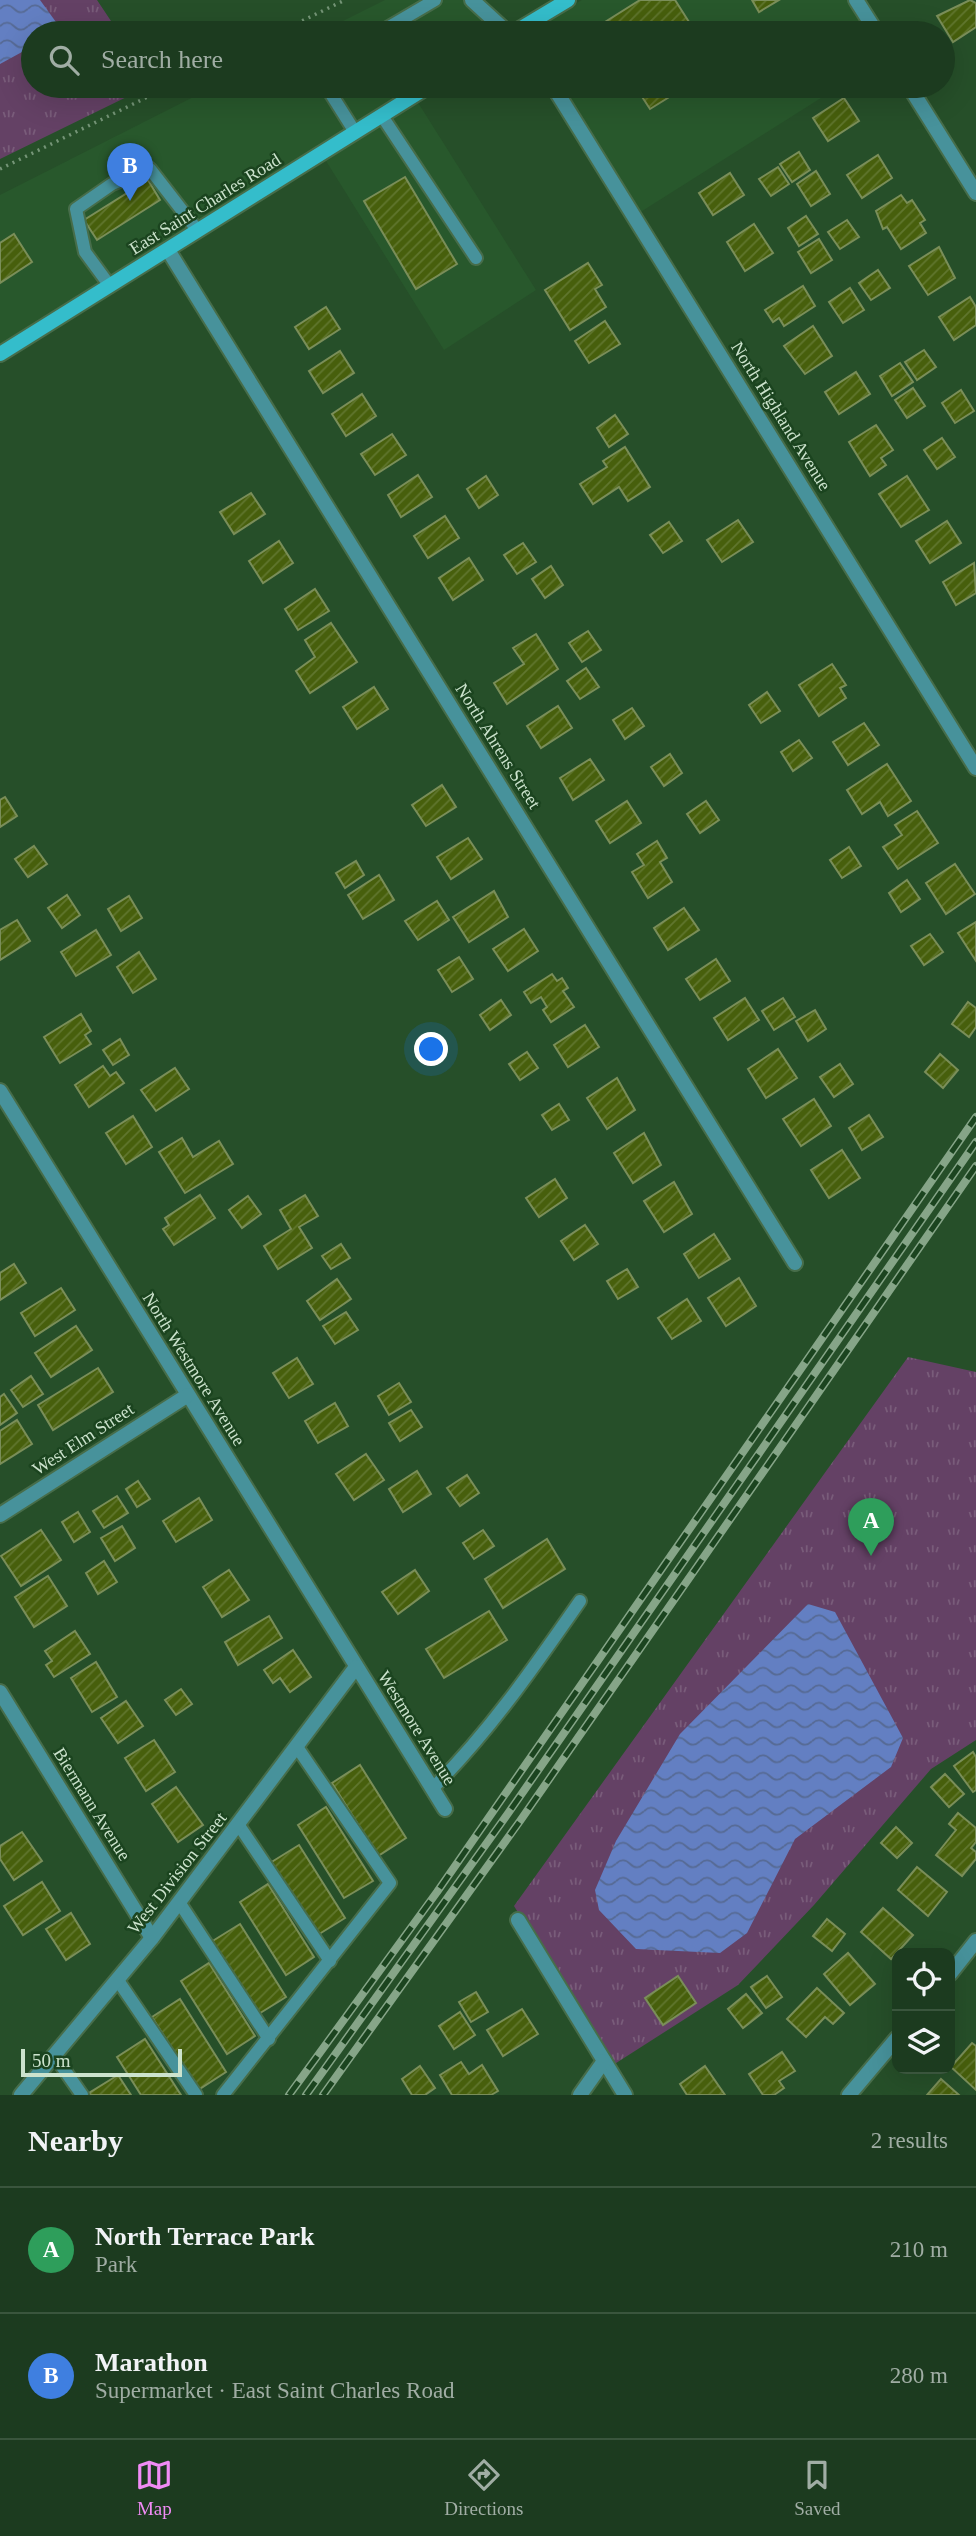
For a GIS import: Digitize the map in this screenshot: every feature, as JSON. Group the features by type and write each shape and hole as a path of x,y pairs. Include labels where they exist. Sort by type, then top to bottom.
{"main road":[{"path":"531,21 568,0"},
{"name":"East Saint Charles Road","path":"0,354 409,98"}],"street":[{"path":"472,0 496,21"},
{"path":"856,0 869,21"},
{"name":"North Highland Avenue","path":"560,98 976,768"},
{"path":"917,98 976,193"},
{"name":"North Ahrens Street","path":"168,250 795,1263"},
{"name":"North Westmore Avenue","path":"0,1091 356,1667"},
{"name":"West Elm Street","path":"0,1515 188,1395"},
{"name":"West Division Street","path":"21,2095 152,1938 356,1667"},
{"name":"Westmore Avenue","path":"356,1667 445,1809"},
{"name":"Biermann Avenue","path":"0,1692 152,1938"},
{"path":"518,1920 625,2095"},
{"path":"955,1968 976,1941"},
{"path":"849,2095 892,2044"},
{"path":"580,2095 604,2061"}],"lane":[{"path":"404,21 435,0"},
{"path":"334,98 355,132"},
{"path":"382,116 476,258"},
{"path":"110,285 85,252 76,209 112,184 150,169 198,231"},
{"path":"433,1788 464,1757 511,1701 580,1601"},
{"path":"223,2095 390,1883 297,1747"},
{"path":"238,1824 330,1961"},
{"path":"179,1902 268,2039"},
{"path":"117,1979 196,2095"},
{"path":"54,2055 82,2095"}],"path":[{"path":"302,21 345,0"},
{"path":"0,169 145,98"}],"shaded area":[{"path":"385,0 464,0 482,21 343,21"},
{"path":"582,0 850,0 863,21 545,21"},
{"path":"191,98 395,98 0,345 0,195"},
{"path":"567,98 821,98 639,213"},
{"path":"417,101 536,290 444,350 326,161"}],"green space":[{"path":"0,0 97,0 111,21 21,21 21,98 125,98 0,159"},
{"path":"908,1357 976,1372 976,1740 931,1769 814,1905 738,1985 613,2065 514,1906"}],"water":[{"path":"0,0 40,0 55,21 21,21 21,53 0,64"},
{"path":"808,1604 835,1612 903,1738 891,1767 795,1839 747,1933 720,1953 636,1949 599,1910 595,1890 616,1841 680,1734"}],"building":[{"path":"640,0 675,0 688,21 607,21"},
{"path":"752,0 779,0 759,12"},
{"path":"970,0 976,3 976,27 955,41 955,21 940,21 937,16"},
{"path":"643,98 668,98 650,109"},
{"path":"844,98 859,121 828,141 813,118"},
{"path":"799,152 810,170 792,182 780,164"},
{"path":"878,155 892,178 862,198 847,175"},
{"path":"778,167 789,184 771,196 759,179"},
{"path":"816,171 830,194 811,206 797,184"},
{"path":"730,173 744,195 713,215 699,193"},
{"path":"405,177 457,264 416,289 364,201"},
{"path":"148,180 160,200 97,240 84,220"},
{"path":"901,195 907,203 912,200 925,220 920,223 926,233 901,249 887,227 883,229 876,211"},
{"path":"806,216 818,234 799,246 788,228"},
{"path":"847,220 859,237 840,249 828,232"},
{"path":"754,224 773,253 745,271 727,242"},
{"path":"14,234 32,262 0,283 0,243"},
{"path":"819,239 832,260 811,273 798,252"},
{"path":"939,247 955,278 928,295 909,266"},
{"path":"588,263 602,285 595,289 606,307 570,330 545,290"},
{"path":"878,270 890,288 871,300 859,283"},
{"path":"803,286 815,306 784,326 779,318 773,322 765,310"},
{"path":"850,288 864,310 843,323 829,302"},
{"path":"970,297 976,307 976,325 954,340 939,317"},
{"path":"326,307 340,329 309,349 295,327"},
{"path":"605,321 620,344 589,363 575,341"},
{"path":"813,326 832,356 805,374 784,346"},
{"path":"924,350 936,367 917,380 905,362"},
{"path":"340,351 354,373 323,393 309,371"},
{"path":"900,363 913,382 892,396 880,376"},
{"path":"856,372 870,394 839,414 825,392"},
{"path":"913,388 925,406 907,418 895,400"},
{"path":"961,390 974,411 955,423 942,403"},
{"path":"362,394 376,416 346,436 332,414"},
{"path":"615,415 628,434 609,447 597,428"},
{"path":"876,425 893,450 881,458 886,465 870,476 849,442"},
{"path":"392,434 406,455 375,475 361,454"},
{"path":"942,438 955,457 937,469 924,450"},
{"path":"625,447 650,487 628,501 619,487 593,504 580,484 607,467 603,461"},
{"path":"418,475 432,497 401,517 388,495"},
{"path":"486,476 498,495 479,508 467,489"},
{"path":"907,476 929,510 901,527 879,494"},
{"path":"251,493 265,514 234,534 220,512"},
{"path":"445,516 459,538 428,558 414,536"},
{"path":"738,520 753,542 722,562 707,540"},
{"path":"947,521 961,543 930,563 916,541"},
{"path":"669,522 682,541 663,553 650,535"},
{"path":"279,541 293,563 263,583 249,561"},
{"path":"523,543 536,562 517,574 504,555"},
{"path":"469,558 483,580 453,600 439,578"},
{"path":"974,563 976,593 956,605 943,582"},
{"path":"551,566 563,585 545,598 532,579"},
{"path":"315,589 329,611 298,630 285,609"},
{"path":"331,623 357,662 310,693 296,671 315,657 305,640"},
{"path":"588,631 601,650 582,662 569,643"},
{"path":"536,634 558,669 507,704 494,683 524,664 513,648"},
{"path":"832,664 846,685 840,688 846,698 819,716 799,685"},
{"path":"586,668 599,687 580,699 567,681"},
{"path":"374,687 388,709 357,729 343,707"},
{"path":"767,692 780,711 761,723 749,705"},
{"path":"558,706 572,728 541,748 527,726"},
{"path":"632,708 644,726 625,739 613,720"},
{"path":"864,723 879,745 848,765 833,742"},
{"path":"799,740 812,758 793,771 781,752"},
{"path":"670,754 682,773 664,786 651,767"},
{"path":"590,759 604,780 573,800 560,778"},
{"path":"887,764 911,801 888,816 880,802 862,814 847,790"},
{"path":"442,785 456,807 426,826 412,805"},
{"path":"5,797 17,816 0,827 0,800"},
{"path":"627,801 641,823 610,843 596,821"},
{"path":"706,801 719,820 700,833 687,814"},
{"path":"917,811 938,843 898,869 883,847 902,835 895,825"},
{"path":"468,838 482,859 451,879 437,857"},
{"path":"657,841 667,858 660,862 672,882 648,898 632,872 644,865 637,854"},
{"path":"34,846 47,864 28,877 15,859"},
{"path":"849,847 861,866 842,878 830,860"},
{"path":"356,861 364,875 345,888 336,873"},
{"path":"955,864 975,894 946,914 926,883"},
{"path":"379,875 394,900 363,919 348,895"},
{"path":"907,880 920,899 901,912 889,893"},
{"path":"494,891 508,917 469,942 453,917"},
{"path":"67,895 80,915 62,928 48,908"},
{"path":"129,896 142,918 121,931 108,909"},
{"path":"437,901 449,920 418,940 405,921"},
{"path":"684,908 699,930 668,950 654,928"},
{"path":"17,920 30,941 0,960 0,930"},
{"path":"976,922 976,961 958,933"},
{"path":"524,929 538,951 508,971 493,949"},
{"path":"96,930 111,955 76,976 61,952"},
{"path":"930,934 943,952 924,965 911,946"},
{"path":"139,952 156,979 133,993 117,967"},
{"path":"459,957 473,979 452,992 438,970"},
{"path":"716,959 730,981 700,1000 686,979"},
{"path":"552,974 557,981 562,978 568,988 563,991 574,1007 551,1022 543,1010 547,1007 541,997 531,1003 524,992"},
{"path":"745,998 759,1020 728,1040 714,1018"},
{"path":"783,998 795,1017 774,1030 762,1011"},
{"path":"501,1000 511,1015 490,1030 480,1015"},
{"path":"968,1002 976,1008 976,1027 969,1037 952,1024"},
{"path":"815,1010 826,1029 808,1041 796,1021"},
{"path":"81,1014 91,1031 85,1035 91,1044 60,1063 44,1037"},
{"path":"585,1025 599,1047 568,1067 554,1045"},
{"path":"120,1039 129,1055 113,1065 103,1050"},
{"path":"778,1049 797,1078 766,1098 748,1069"},
{"path":"527,1052 538,1068 520,1080 509,1064"},
{"path":"940,1054 958,1070 943,1088 925,1072"},
{"path":"840,1064 853,1084 834,1097 820,1077"},
{"path":"103,1066 110,1076 116,1072 124,1083 89,1107 75,1085"},
{"path":"175,1068 189,1089 156,1111 141,1090"},
{"path":"617,1078 635,1110 607,1129 587,1098"},
{"path":"814,1099 831,1126 801,1146 783,1119"},
{"path":"559,1104 569,1120 552,1130 542,1115"},
{"path":"869,1115 883,1137 862,1150 849,1128"},
{"path":"133,1116 152,1147 126,1164 106,1133"},
{"path":"644,1133 661,1165 633,1183 614,1153"},
{"path":"182,1138 193,1157 219,1141 233,1164 185,1193 159,1152"},
{"path":"842,1150 860,1178 829,1198 811,1170"},
{"path":"555,1179 567,1198 539,1217 526,1198"},
{"path":"674,1182 692,1214 664,1232 644,1201"},
{"path":"200,1195 215,1218 174,1245 163,1229 169,1225 165,1218"},
{"path":"305,1195 318,1216 299,1227 312,1248 278,1269 264,1246 291,1229 280,1210"},
{"path":"248,1196 261,1214 242,1228 229,1210"},
{"path":"585,1225 598,1244 574,1260 561,1241"},
{"path":"714,1234 730,1259 699,1278 684,1254"},
{"path":"341,1244 350,1258 331,1269 322,1256"},
{"path":"14,1264 26,1283 0,1300 0,1273"},
{"path":"627,1269 638,1287 618,1299 607,1281"},
{"path":"739,1278 756,1306 726,1326 708,1298"},
{"path":"337,1279 351,1299 320,1320 307,1301"},
{"path":"61,1288 75,1310 35,1336 21,1313"},
{"path":"687,1299 701,1321 672,1339 658,1318"},
{"path":"346,1312 358,1330 335,1344 323,1326"},
{"path":"76,1326 92,1350 51,1377 35,1353"},
{"path":"297,1358 313,1384 289,1398 273,1373"},
{"path":"98,1368 113,1392 53,1430 38,1405"},
{"path":"31,1376 43,1394 23,1407 11,1390"},
{"path":"399,1383 411,1402 389,1415 378,1396"},
{"path":"4,1394 17,1413 0,1425 0,1397"},
{"path":"335,1403 348,1426 318,1443 305,1421"},
{"path":"411,1410 422,1427 400,1441 389,1423"},
{"path":"17,1420 32,1444 0,1464 0,1431"},
{"path":"366,1454 384,1480 354,1500 336,1474"},
{"path":"417,1471 431,1494 403,1512 389,1489"},
{"path":"467,1475 479,1493 460,1506 447,1488"},
{"path":"138,1481 150,1499 137,1507 126,1489"},
{"path":"117,1496 128,1513 104,1528 93,1511"},
{"path":"199,1498 212,1520 176,1542 163,1521"},
{"path":"78,1512 90,1532 74,1542 62,1522"},
{"path":"122,1526 135,1548 115,1561 101,1538"},
{"path":"41,1530 61,1560 21,1586 1,1556"},
{"path":"483,1530 494,1546 474,1559 463,1543"},
{"path":"547,1539 565,1569 503,1608 485,1579"},
{"path":"104,1561 117,1582 98,1594 86,1573"},
{"path":"229,1570 249,1600 222,1617 203,1587"},
{"path":"415,1570 429,1591 398,1614 382,1592"},
{"path":"48,1576 67,1606 34,1627 15,1597"},
{"path":"489,1611 507,1640 444,1678 426,1649"},
{"path":"269,1616 282,1638 238,1665 225,1642"},
{"path":"75,1631 90,1654 54,1677 46,1665 52,1661 45,1651"},
{"path":"293,1650 311,1677 290,1692 280,1678 273,1683 264,1670"},
{"path":"96,1662 117,1697 92,1712 71,1678"},
{"path":"181,1689 192,1704 176,1715 165,1700"},
{"path":"126,1701 143,1726 118,1743 101,1718"},
{"path":"154,1740 175,1772 146,1791 125,1758"},
{"path":"973,1752 976,1757 976,1790 973,1792 954,1766"},
{"path":"360,1765 406,1838 378,1856 332,1783"},
{"path":"945,1774 964,1794 949,1807 931,1787"},
{"path":"176,1787 203,1825 178,1842 152,1804"},
{"path":"326,1807 373,1881 344,1898 298,1825"},
{"path":"958,1813 976,1828 976,1842 971,1848 976,1852 976,1859 962,1876 936,1855 956,1830 949,1824"},
{"path":"896,1827 912,1843 897,1858 881,1843"},
{"path":"22,1832 42,1861 14,1880 0,1859 0,1846"},
{"path":"299,1845 345,1918 316,1936 270,1863"},
{"path":"917,1867 947,1892 928,1916 898,1890"},
{"path":"42,1882 60,1911 23,1935 4,1906"},
{"path":"268,1884 314,1957 286,1975 240,1902"},
{"path":"883,1908 913,1935 901,1948 892,1948 891,1959 861,1932"},
{"path":"71,1913 90,1944 66,1960 46,1929"},
{"path":"827,1919 845,1934 832,1951 813,1936"},
{"path":"240,1924 286,1997 257,2015 211,1942"},
{"path":"848,1953 875,1984 850,2005 824,1974"},
{"path":"209,1963 255,2036 227,2054 181,1981"},
{"path":"678,1976 696,2003 663,2025 645,1998"},
{"path":"767,1976 782,1997 766,2008 751,1987"},
{"path":"817,1988 844,2013 833,2024 825,2017 806,2037 787,2019"},
{"path":"476,1992 488,2012 471,2022 459,2002"},
{"path":"746,1994 762,2013 743,2028 728,2009"},
{"path":"180,1999 226,2072 198,2090 152,2017"},
{"path":"522,2009 538,2034 503,2056 487,2030"},
{"path":"460,2012 475,2035 454,2049 439,2026"},
{"path":"145,2039 181,2095 141,2095 117,2057"},
{"path":"972,2043 976,2046 976,2090 955,2071 955,2062"},
{"path":"782,2052 795,2071 779,2081 784,2088 774,2095 763,2095 749,2074"},
{"path":"461,2062 469,2074 482,2065 498,2091 491,2095 452,2095 440,2075"},
{"path":"420,2066 435,2088 425,2095 412,2095 402,2079"},
{"path":"705,2066 725,2095 687,2095 680,2084"},
{"path":"118,2075 131,2095 89,2093"},
{"path":"941,2079 959,2095 927,2095"}],"railway":[{"path":"289,2095 437,1892 976,1117"},
{"path":"306,2095 509,1812 976,1142"},
{"path":"323,2095 520,1821 976,1166"}],"place":[{"name":"Marathon","path":"130,201"},
{"name":"North Terrace Park","path":"871,1556"}]}
